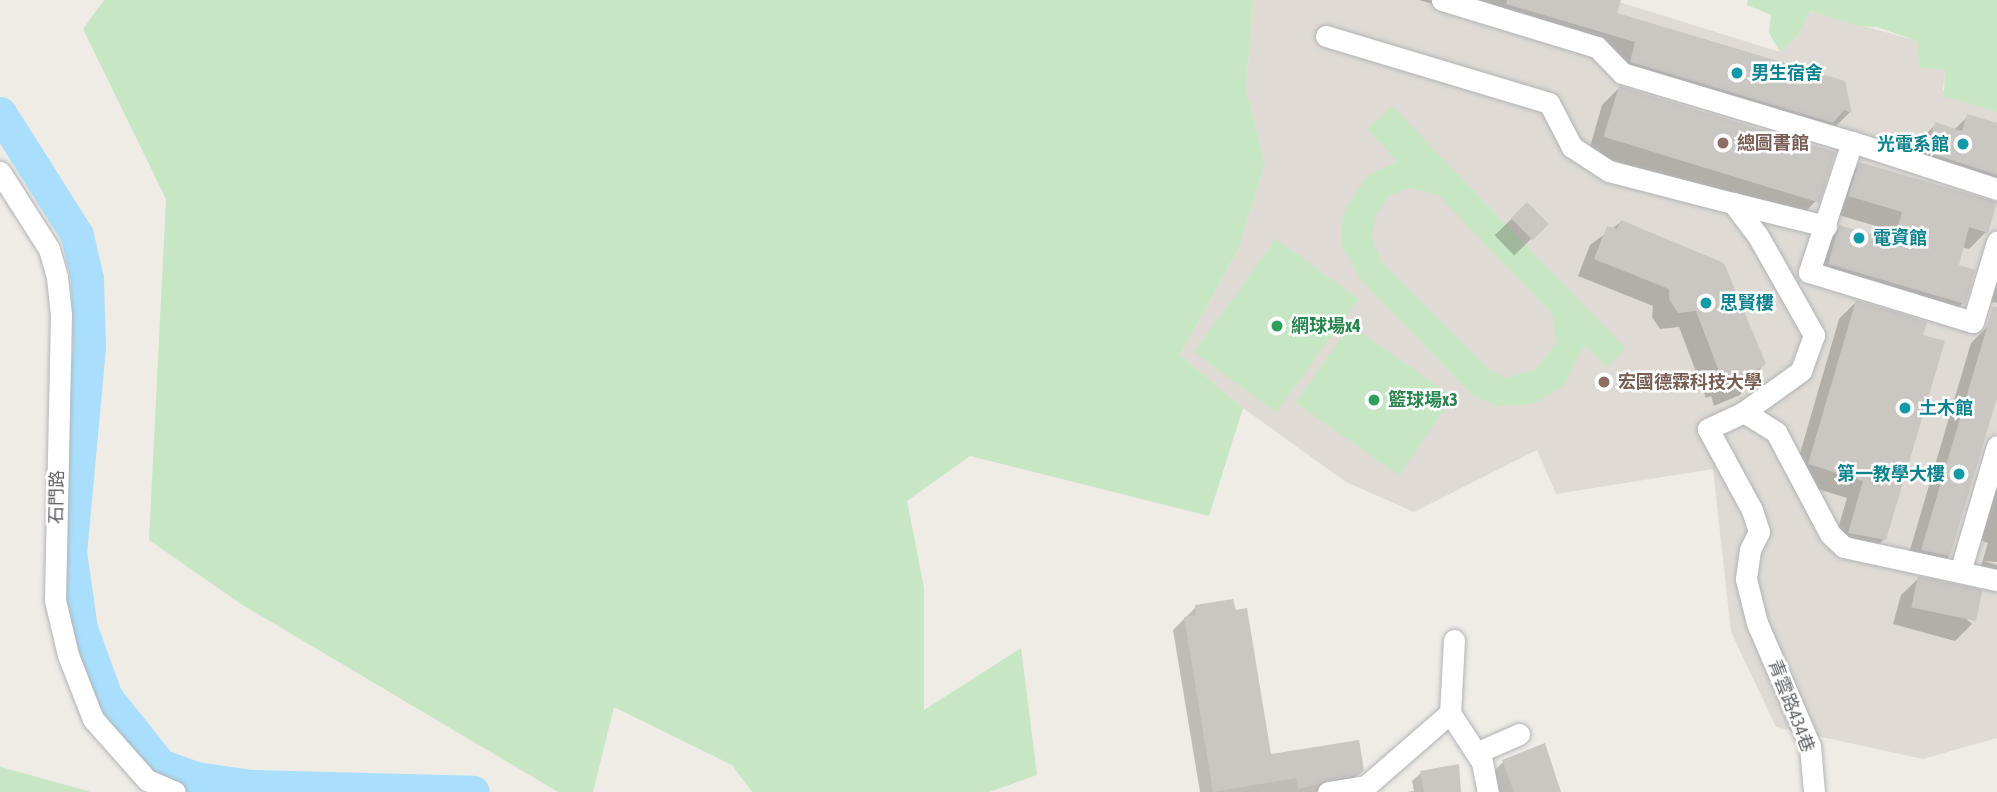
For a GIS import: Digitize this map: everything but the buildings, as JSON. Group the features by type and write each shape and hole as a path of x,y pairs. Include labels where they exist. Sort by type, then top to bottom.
{"street":[{"path":"1442,0 1597,47 1622,73 1852,142 1997,190"},
{"path":"1326,36 1549,103 1572,147 1609,171 1826,226"},
{"path":"1852,142 1809,272 1973,322 1988,305 1997,242"},
{"name":"石門路","path":"0,172 49,249 57,277 61,314 55,600 68,655 93,719 146,780 175,792"},
{"path":"1733,203 1758,236 1814,335 1801,371 1744,412 1776,432 1830,534 1844,547 1997,580"},
{"name":"青雲路434巷","path":"1744,412 1708,429 1752,510 1759,532 1750,550 1746,579 1757,623 1810,746 1814,792"},
{"path":"1960,572 1997,446"},
{"path":"1454,640 1450,713 1476,753 1489,792"},
{"path":"1328,792 1366,786 1450,713"},
{"path":"1476,753 1519,734"}],"shaded area":[{"name":"宏國德霖科技大學","path":"1253,0 1613,0 1780,52 1799,34 1809,11 1918,41 1945,70 1943,90 1997,112 1997,738 1923,759 1776,727 1731,632 1713,469 1556,494 1537,450 1414,512 1346,482 1243,408 1180,355 1239,248 1265,163 1246,89"}],"green space":[{"path":"104,0 1253,0 1246,89 1265,163 1239,248 1180,355 1243,408 1209,516 970,456 907,501 924,588 924,710 1021,648 1037,775 989,792 752,792 732,765 614,707 593,792 558,792 241,604 149,540 166,199 83,29"},
{"path":"1748,0 1997,0 1997,112 1944,96 1945,70 1920,67 1917,41 1877,27 1859,26 1810,11 1799,34 1780,52 1769,33 1771,15 1747,5"},
{"path":"1392,106 1626,349 1606,367 1584,345 1564,386 1532,404 1498,406 1473,396 1360,279 1342,245 1346,207 1368,175 1398,162 1367,129","holes":["1411,188 1438,195 1553,315 1556,344 1534,370 1507,378 1491,371 1381,261 1372,237 1376,215 1389,196"]},
{"name":"網球場x4","path":"1276,239 1359,299 1276,412 1194,352"},
{"name":"籃球場x3","path":"1350,325 1453,397 1399,475 1296,403"},
{"path":"1,767 91,792 0,792"}],"waterway":[{"path":"0,113 77,235 87,279 89,348 70,551 81,628 106,697 160,765 196,778 251,786 473,792"}],"place":[{"name":"男生宿舍","path":"1737,73"},
{"name":"總圖書館","path":"1723,143"},
{"name":"光電系館","path":"1963,144"},
{"name":"電資館","path":"1859,238"},
{"name":"思賢樓","path":"1706,303"},
{"name":"網球場x4","path":"1277,326"},
{"name":"宏國德霖科技大學","path":"1604,382"},
{"name":"籃球場x3","path":"1374,400"},
{"name":"土木館","path":"1905,408"},
{"name":"第一教學大樓","path":"1959,474"}]}
